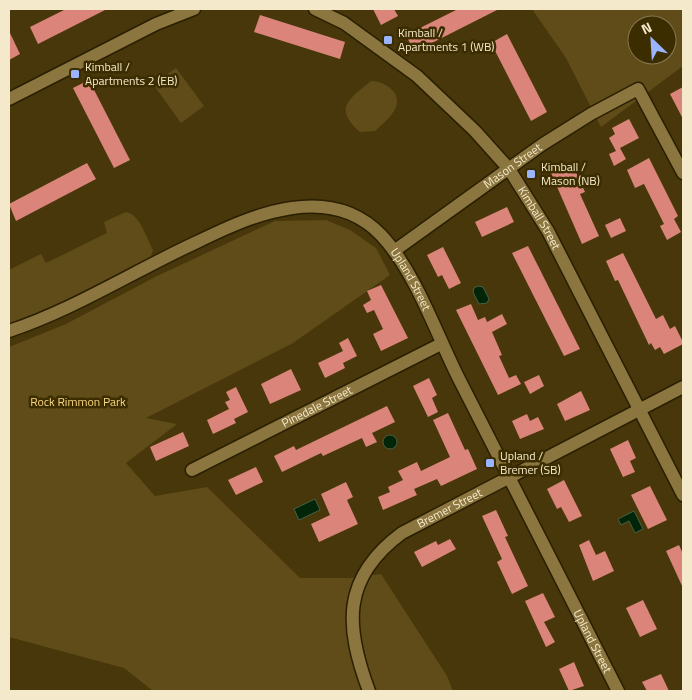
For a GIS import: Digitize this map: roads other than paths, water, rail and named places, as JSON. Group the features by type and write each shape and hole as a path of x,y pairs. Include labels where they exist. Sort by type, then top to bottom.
{"street":[{"path":"9,99 156,24 194,9"},
{"name":"Kimball Street","path":"315,9 350,27 417,76 476,131 509,169 548,231 683,495"},
{"name":"Mason Street","path":"394,251 583,119 638,89 683,173"},
{"name":"Upland Street","path":"9,332 57,313 164,257 233,225 285,210 308,206 340,209 355,215 368,224 394,251 408,273 441,344 618,691"},
{"name":"Pinedale Street","path":"192,470 441,344"},
{"name":"Bremer Street","path":"369,691 352,637 353,607 362,577 379,552 402,533 508,476 683,387"}],"place":[{"name":"Kimball / Apartments 1 (WB)","path":"388,40"},
{"name":"Kimball / Apartments 2 (EB)","path":"75,74"},
{"name":"Kimball / Mason (NB)","path":"531,174"},
{"name":"Upland / Bremer (SB)","path":"490,463"}],"park label":[{"name":"Rock Rimmon Park","path":"78,402"}]}
